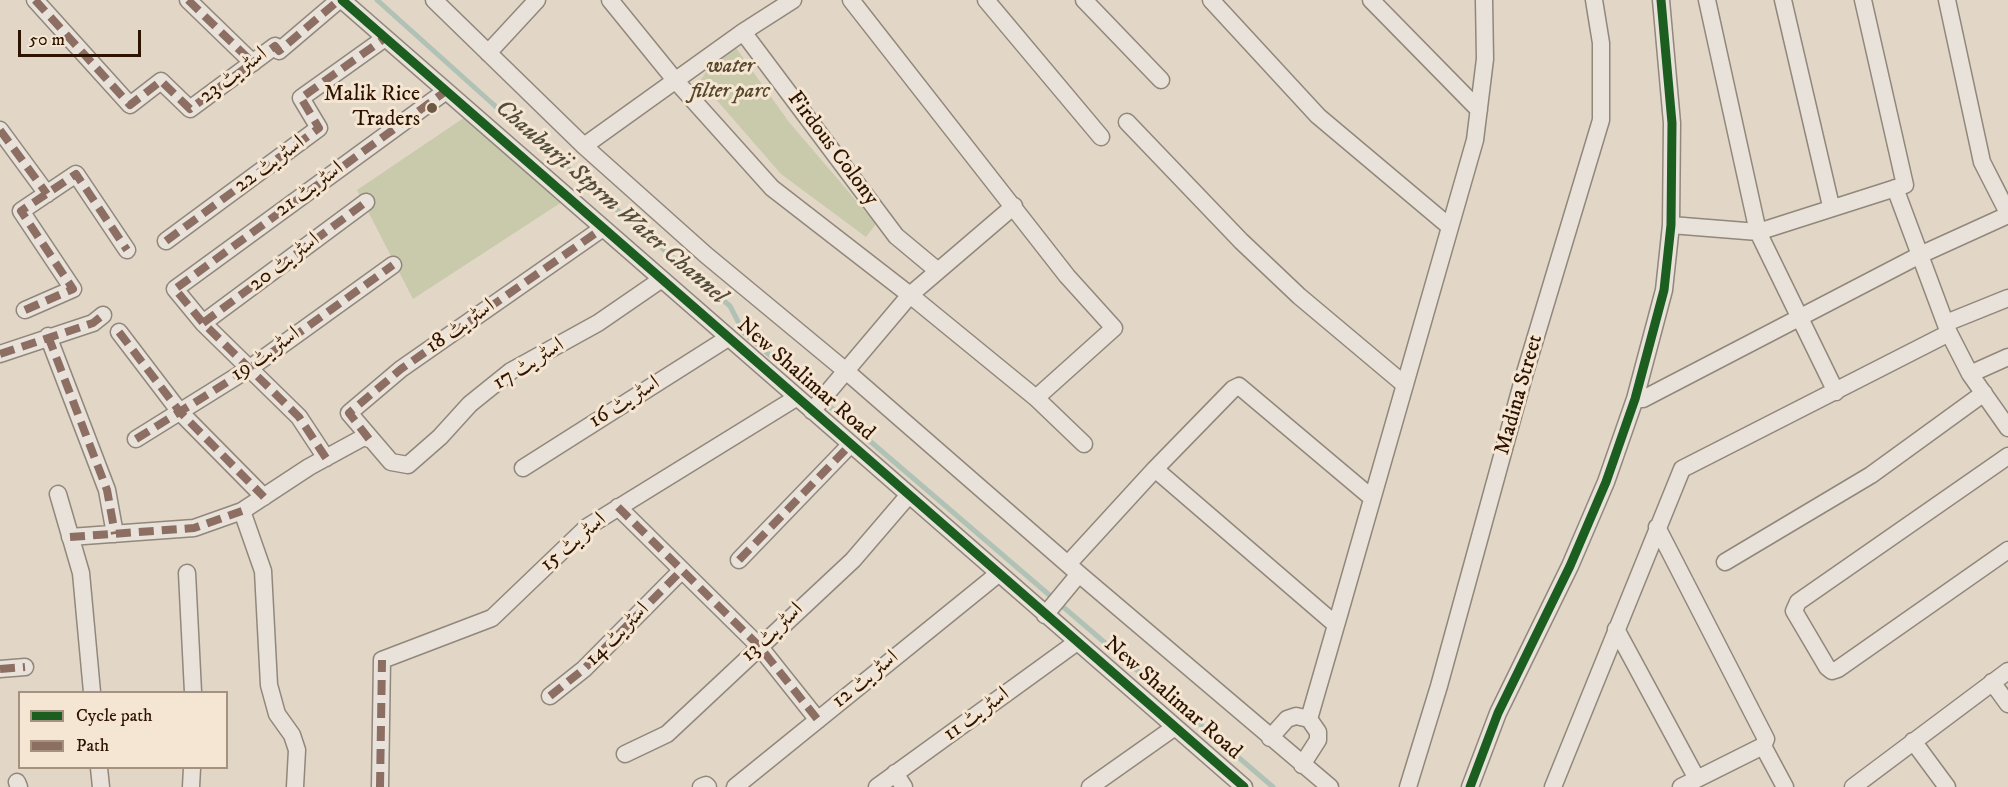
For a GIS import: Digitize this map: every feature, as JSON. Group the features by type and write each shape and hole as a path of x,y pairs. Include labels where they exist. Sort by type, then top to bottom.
{"street":[{"name":"اسٹریٹ 23","path":"35,0 130,105 160,81 190,109 275,46 279,51 340,0"},
{"name":"New Shalimar Road","path":"340,0 796,398 816,407 850,445 998,574 1048,611 1077,642 1244,787"},
{"path":"434,0 584,146 842,376 1073,574 1329,787"},
{"path":"488,53 537,0"},
{"path":"610,0 675,80 772,188 910,295 1036,398 1084,444"},
{"path":"584,146 743,32 793,0"},
{"path":"851,0 1067,276 1114,328 1036,398"},
{"path":"986,0 1101,137"},
{"path":"1084,0 1161,80"},
{"path":"1210,0 1318,116 1450,227"},
{"path":"1371,0 1479,110"},
{"path":"1309,719 1475,140 1485,59 1484,0"},
{"name":"Madina Street","path":"1408,787 1439,686 1524,376 1601,120 1601,43 1594,0"},
{"path":"1470,787 1498,713 1575,555 1606,482 1635,399 1664,290 1671,225 1672,123 1662,0"},
{"path":"1707,0 1758,232 1836,392"},
{"path":"1783,0 1832,206"},
{"path":"1671,225 1758,232 1832,206 1905,185 1863,0"},
{"path":"1635,399 1643,399 1920,255 2008,214 1983,162 1947,0"},
{"path":"194,2 253,63"},
{"name":"Firdous Colony","path":"743,32 896,236 938,271"},
{"name":"اسٹریٹ 22","path":"166,241 319,128 301,98 385,38"},
{"name":"اسٹریٹ 21","path":"203,323 175,289 446,91"},
{"path":"1127,122 1241,241 1299,296 1405,385"},
{"path":"0,130 47,194"},
{"path":"25,310 73,289 21,211 76,174 127,250"},
{"path":"1895,188 1948,328 1970,374 2008,428"},
{"name":"اسٹریٹ 20","path":"203,323 366,202"},
{"path":"816,407 910,295 1014,206"},
{"name":"اسٹریٹ 18","path":"369,439 349,413 401,369 603,228"},
{"name":"اسٹریٹ 19","path":"136,439 250,368 393,265"},
{"name":"اسٹریٹ 17","path":"369,439 391,462 408,465 440,437 470,404 511,372 598,323 662,279"},
{"path":"1553,787 1682,469 1836,392 1948,328 2008,298"},
{"path":"0,354 48,336 93,324 103,315"},
{"path":"203,323 299,417 326,458"},
{"path":"119,332 180,412 264,497"},
{"path":"48,336 107,490 115,534"},
{"name":"اسٹریٹ 16","path":"523,468 728,338"},
{"path":"1970,374 2008,357"},
{"path":"1048,611 1073,574 1155,469 1233,389 1239,386 1372,498"},
{"path":"1725,562 1871,475 1984,393"},
{"name":"اسٹریٹ 15","path":"380,787 382,660 492,618 586,527 796,398"},
{"path":"70,537 194,528 242,511 326,458 364,437 369,439"},
{"path":"739,560 850,445"},
{"path":"2008,456 1798,602 1794,611 1827,668 1832,671 2008,550"},
{"path":"1155,469 1335,624"},
{"path":"58,494 81,573 92,691"},
{"name":"اسٹریٹ 13","path":"625,754 667,734 853,560 908,496"},
{"path":"618,507 759,646 818,720"},
{"path":"242,511 263,571 269,686 277,714 292,735 297,750 295,787"},
{"path":"1657,526 1766,739 1763,746 1682,787"},
{"name":"اسٹریٹ 14","path":"550,696 584,669 682,570"},
{"path":"187,573 193,691"},
{"name":"اسٹریٹ 12","path":"735,787 998,574"},
{"path":"1616,629 1697,779"},
{"name":"اسٹریٹ 11","path":"877,787 899,780 1077,642"},
{"path":"0,669 25,667"},
{"path":"1853,787 2008,671"},
{"path":"1992,682 2008,704"},
{"path":"1270,738 1287,719 1296,716 1309,719 1318,732 1318,740 1302,765"},
{"path":"1090,787 1175,728"},
{"path":"1913,741 1947,787"},
{"path":"1763,746 1785,787"},
{"path":"99,769 101,787"},
{"path":"191,787 192,769"},
{"path":"701,787 706,785 708,787"}],"green space":[{"name":"water filter parc","path":"729,38 789,122 876,224 866,237 781,174 700,81"},
{"path":"471,113 568,198 413,299 357,190"}],"waterway":[{"name":"Chauburji Stprm Water Channel","path":"377,0 494,105 730,306 744,333 1273,787"}],"marked path":[{"path":"35,0 130,105 161,81 190,109 275,46 279,51 339,0"},
{"path":"188,0 253,63"},
{"path":"166,241 319,128 301,98 385,38"},
{"path":"326,458 299,417 203,323 175,289 446,91"},
{"path":"0,130 47,194"},
{"path":"25,310 73,289 21,211 76,174 127,250"},
{"path":"203,323 366,202"},
{"path":"369,439 349,413 401,369 603,228"},
{"path":"136,439 250,368 393,265"},
{"path":"0,354 93,323 103,315"},
{"path":"119,332 180,412 264,497"},
{"path":"48,336 107,490 115,534"},
{"path":"739,560 850,445"},
{"path":"618,507 759,646 818,720"},
{"path":"70,537 194,528 242,511"},
{"path":"550,696 584,669 682,570"},
{"path":"380,787 382,660"},
{"path":"0,669 25,667"}],"cycle path":[{"path":"342,0 1244,787"},
{"path":"1470,787 1498,713 1570,566 1606,482 1635,399 1664,290 1671,225 1672,123 1661,0"}],"place":[{"name":"Malik Rice Traders","path":"432,108"}]}
